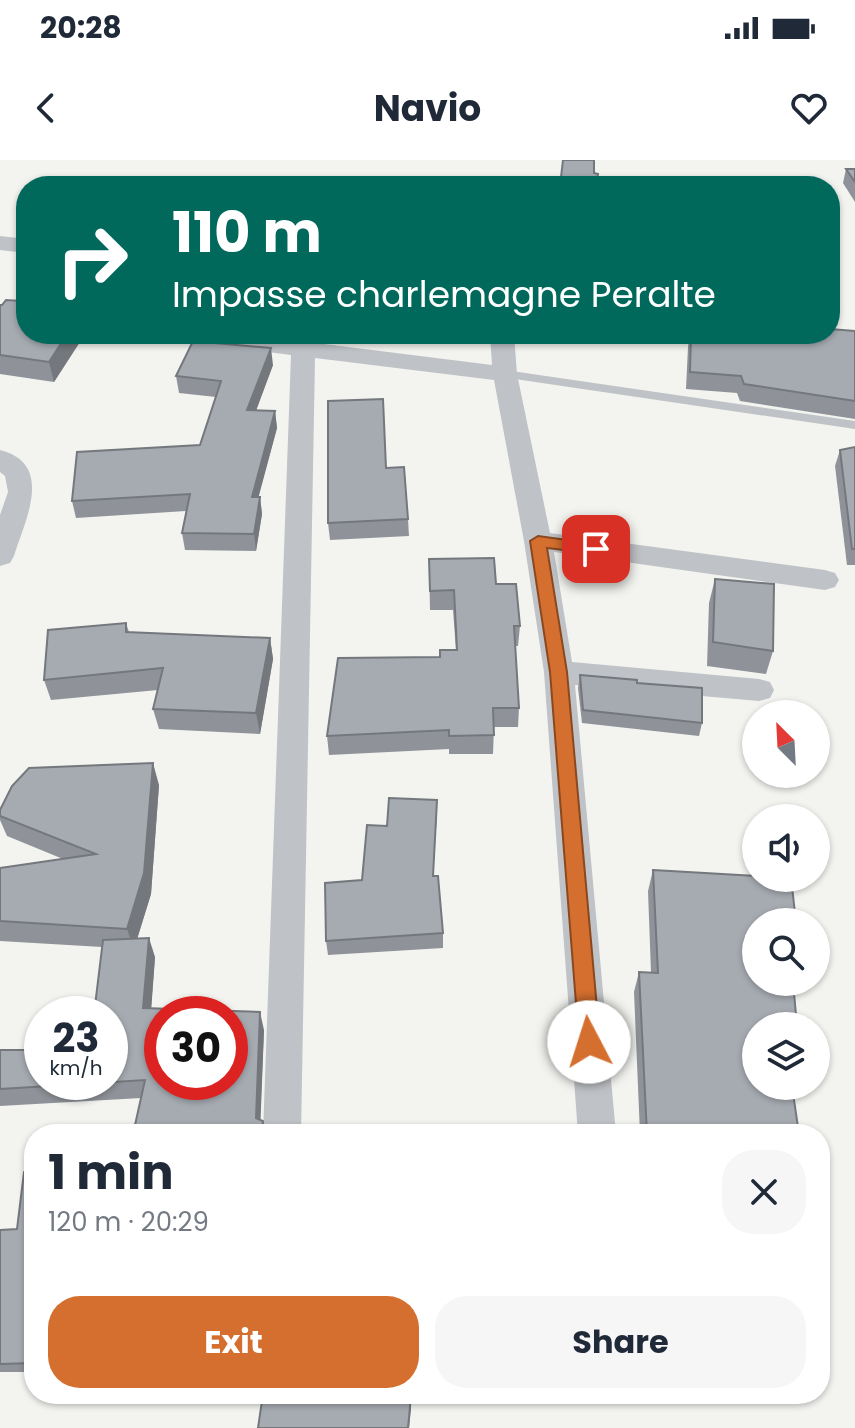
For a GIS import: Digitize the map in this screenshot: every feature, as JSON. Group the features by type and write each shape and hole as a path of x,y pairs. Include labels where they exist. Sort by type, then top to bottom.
{"street":[{"path":"282,1124 304,344"},
{"path":"317,344 505,374"},
{"path":"503,344 505,374 538,541 559,672 596,1124"},
{"path":"0,458 18,473 21,492 0,556"},
{"path":"538,541 825,580"},
{"path":"559,672 759,690"}],"lane":[{"path":"505,374 855,425"}],"building":[{"path":"563,160 594,160 594,173 598,174 598,176 561,176"},
{"path":"846,169 855,169 855,182"},
{"path":"6,300 16,301 16,344 61,344 49,362 0,355 0,305"},
{"path":"840,330 855,331 855,401 744,384 741,376 690,372 691,344 840,344"},
{"path":"192,344 271,348 247,410 275,411 252,497 260,497 254,534 182,533 190,494 72,501 77,452 200,445 221,381 176,376"},
{"path":"383,399 386,468 404,467 408,519 328,523 328,401"},
{"path":"855,447 855,549 852,549 840,450"},
{"path":"494,558 496,584 516,584 520,626 514,626 519,708 493,708 494,735 449,736 449,730 327,736 338,658 440,657 440,650 457,650 454,590 430,591 429,559"},
{"path":"715,579 774,584 773,651 713,642"},
{"path":"126,623 126,632 270,638 256,713 153,709 163,668 44,680 48,630"},
{"path":"580,675 702,688 702,723 583,710"},
{"path":"153,763 144,873 127,929 0,921 0,868 96,854 0,816 12,786 29,768"},
{"path":"389,798 437,800 433,876 438,876 443,933 326,941 325,883 362,880 367,825 387,826"},
{"path":"653,870 742,875 742,892 793,892 794,908 742,908 742,996 794,996 796,1012 742,1012 742,1100 794,1100 798,1124 647,1124 639,972 658,973"},
{"path":"149,938 143,1008 144,1080 128,1081 128,996 96,996 103,940"},
{"path":"248,1012 260,1012 256,1118 263,1121 263,1124 135,1124 144,1084 144,1100 248,1100"},
{"path":"0,1050 24,1050 24,1088 0,1089"},
{"path":"24,1172 24,1363 0,1364 0,1230 17,1229"},
{"path":"262,1404 410,1404 408,1428 258,1428"}],"route":[{"path":"589,1042 559,672 538,541 596,549"}]}
